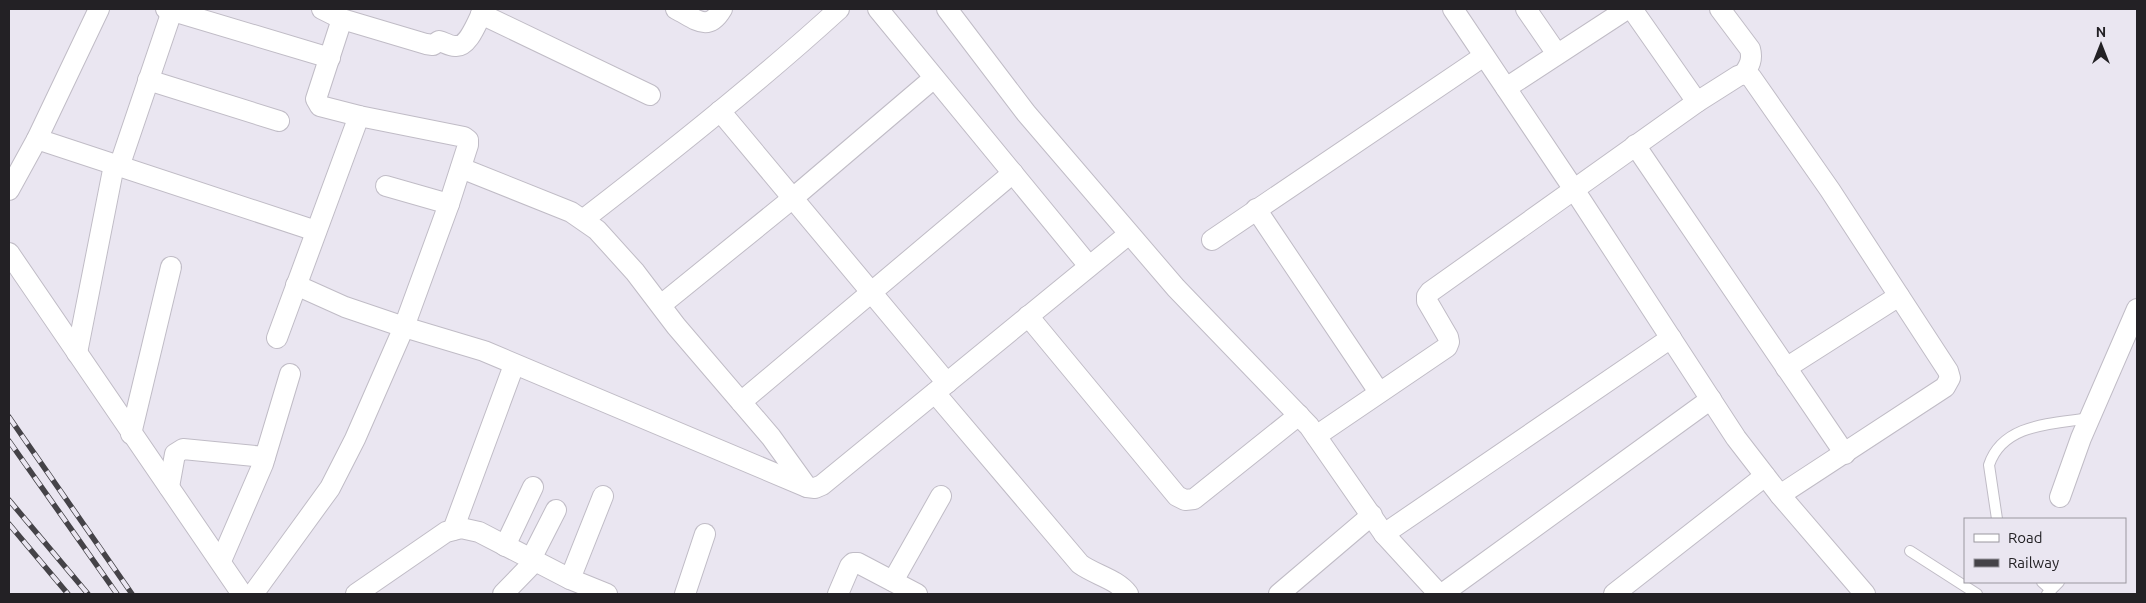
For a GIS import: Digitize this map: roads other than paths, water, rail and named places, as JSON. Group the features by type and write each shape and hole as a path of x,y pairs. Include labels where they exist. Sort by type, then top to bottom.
{"street":[{"path":"9,190 37,139 99,9"},
{"path":"322,9 342,19 426,44 439,41 455,46 462,45 467,40 483,11 650,95"},
{"path":"676,9 705,23 710,23 722,9"},
{"path":"584,219 786,57 840,9"},
{"path":"878,9 1089,266"},
{"path":"947,9 1026,113 1129,234 1176,288 1299,415 1316,436 1384,534 1440,594 1711,399"},
{"path":"1452,9 1573,188 1711,399 1765,476 1865,594"},
{"path":"1526,9 1556,54"},
{"path":"1506,88 1627,9"},
{"path":"1632,9 1697,102"},
{"path":"1316,436 1448,347 1450,342 1448,337 1427,301 1427,296 1430,292 1573,188 1697,102 1744,74 1751,63 1750,49 1720,9"},
{"path":"77,353 117,166 148,80 169,10 330,58"},
{"path":"253,594 330,488 355,439 404,328 449,204 468,145 468,140 464,137 358,116 320,106 316,103 342,19"},
{"path":"1212,240 1484,56"},
{"path":"1744,74 1750,77 1830,190 1948,371 1949,383 1845,454 1780,495"},
{"path":"661,305 793,198 934,78"},
{"path":"148,80 278,121"},
{"path":"720,111 871,291 941,388 1080,564 1091,573 1116,583 1128,594"},
{"path":"277,338 358,116"},
{"path":"37,139 316,231"},
{"path":"1635,145 1845,454"},
{"path":"461,168 584,219 610,243 636,272 661,305 771,437 807,487"},
{"path":"741,402 871,291 1013,174"},
{"path":"386,186 449,204"},
{"path":"1256,209 1379,392"},
{"path":"296,285 345,307 404,328 472,347 807,487 815,488 822,486 1129,234"},
{"path":"9,253 242,594"},
{"path":"131,434 171,267"},
{"path":"1786,368 1899,296"},
{"path":"2060,497 2090,418 2137,309"},
{"path":"1028,316 1178,496 1185,500 1194,499 1299,415"},
{"path":"1384,534 1671,338"},
{"path":"453,530 514,365"},
{"path":"221,561 265,457 290,374"},
{"path":"168,487 175,454 183,449 265,457"},
{"path":"1614,594 1765,476"},
{"path":"505,546 533,487"},
{"path":"570,579 604,496"},
{"path":"893,581 941,496"},
{"path":"503,594 533,560 556,510"},
{"path":"1279,594 1372,515"},
{"path":"356,594 453,530 470,529 570,579 607,594"},
{"path":"685,594 704,534"},
{"path":"838,594 853,563 858,563 917,594"}],"lane":[{"path":"1998,518 1989,465 1992,458 2007,439 2017,432 2029,428 2090,418"},
{"path":"1910,551 1977,594"},
{"path":"2049,592 2058,583"}],"railway":[{"path":"9,417 132,594"},
{"path":"9,441 117,594"},
{"path":"9,500 88,594"},
{"path":"9,524 68,594"}]}
